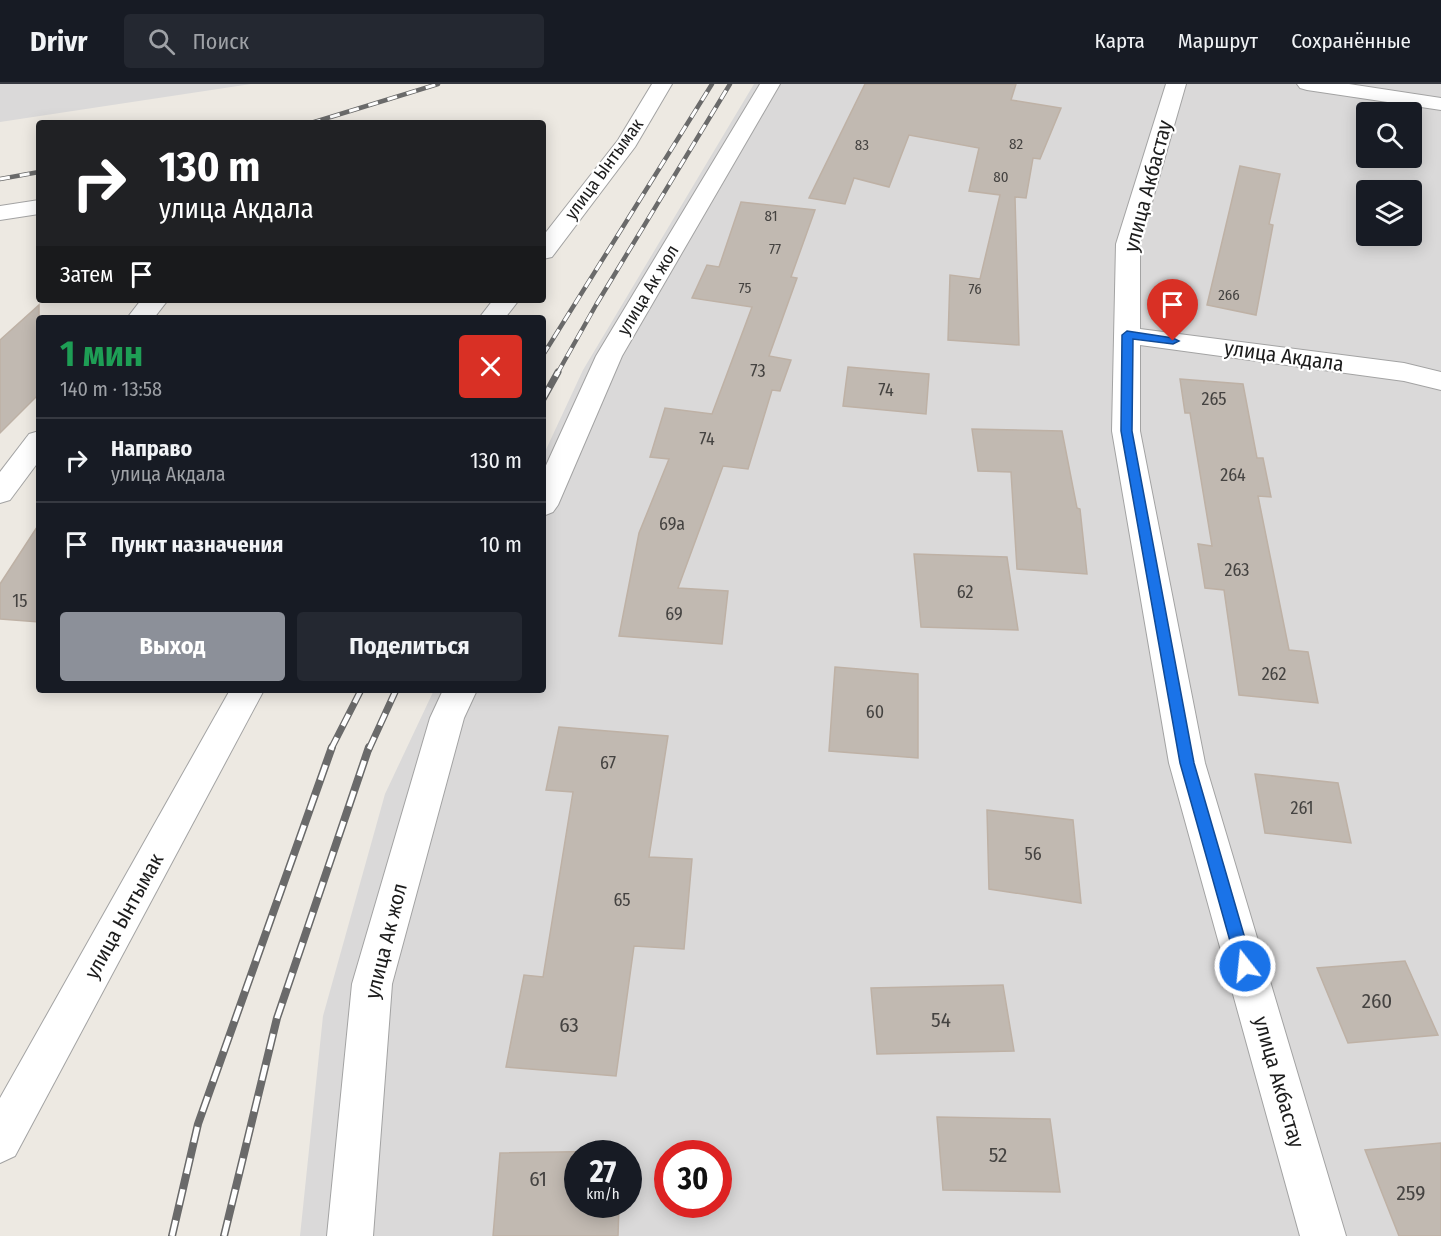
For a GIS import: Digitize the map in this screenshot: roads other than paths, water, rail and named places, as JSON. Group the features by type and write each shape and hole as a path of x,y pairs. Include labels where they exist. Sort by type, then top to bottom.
{"street":[{"name":"улица Ынтымак","path":"546,248 627,142 662,84"},
{"name":"улица Ак жол","path":"546,498 609,356 770,84"},
{"name":"улица Акбастау","path":"1176,84 1128,244 1126,431 1187,763 1323,1236"},
{"path":"1307,84 1441,104"},
{"path":"0,213 36,207"},
{"path":"142,315 152,303"},
{"path":"494,315 504,303"},
{"name":"улица Акдала","path":"1127,335 1404,372 1441,381"},
{"path":"0,493 9,463 36,443"},
{"name":"улица Ынтымак","path":"0,1141 245,693"},
{"name":"улица Ак жол","path":"350,1236 372,984 447,718 459,693"}],"railway":[{"path":"321,120 438,84"},
{"path":"546,350 712,84"},
{"path":"557,374 596,305 730,84"},
{"path":"0,179 36,173"},
{"path":"546,394 558,372"},
{"path":"332,747 359,693"},
{"path":"369,749 395,693"},
{"path":"172,1236 198,1124 332,747"},
{"path":"224,1236 277,1018 369,747"}]}
